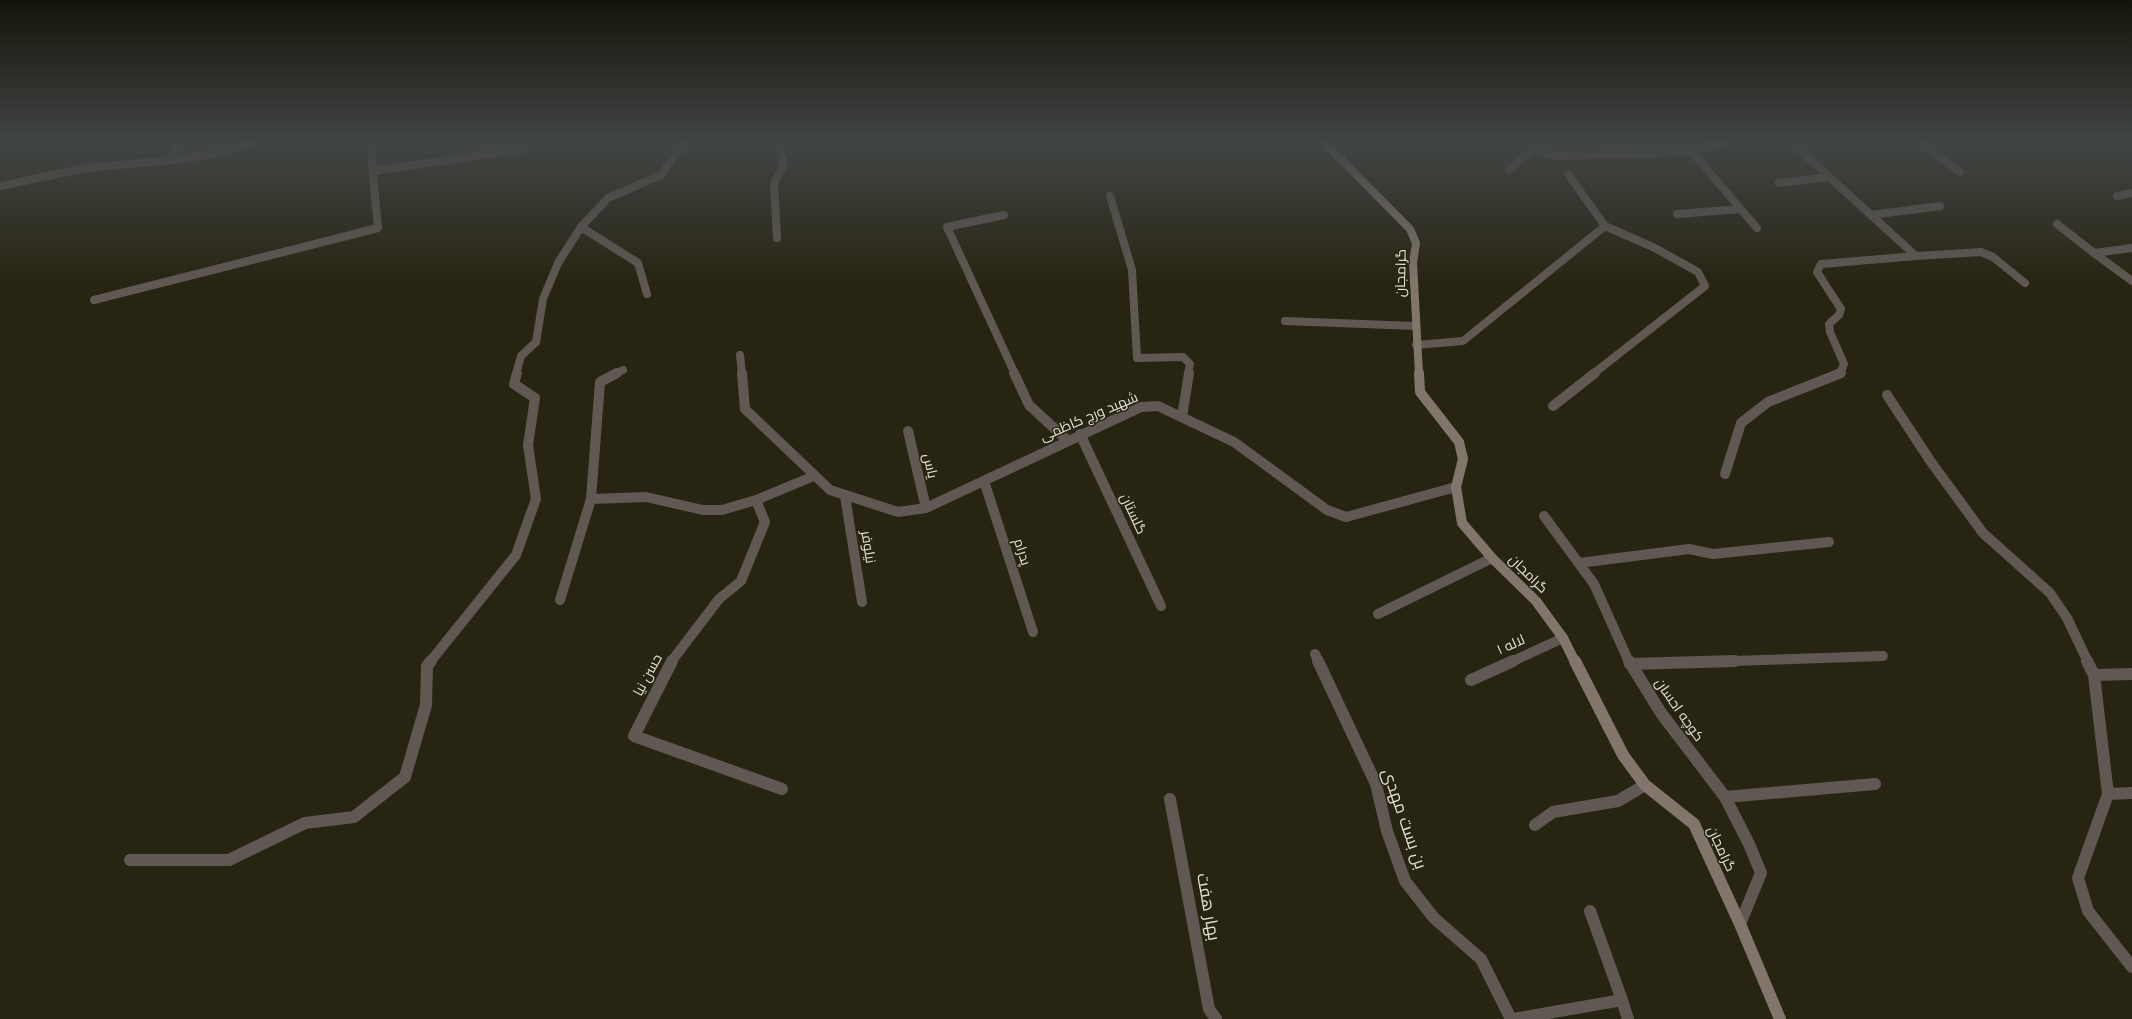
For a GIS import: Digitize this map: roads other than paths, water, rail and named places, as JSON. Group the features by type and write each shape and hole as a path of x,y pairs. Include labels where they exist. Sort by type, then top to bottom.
{"street":[{"path":"94,300 378,228 375,191"},
{"path":"130,860 229,860 305,823 354,817 405,777 426,705 427,666 516,555 536,499 528,445 535,398 514,384 521,356 536,342 543,299 558,263 580,227 608,198 625,191"},
{"path":"774,191 776,238"},
{"name":"گرامجان","path":"1372,191 1410,229 1416,243 1413,263 1416,345 1420,392 1459,442 1463,459 1456,487 1462,523 1492,558 1536,601 1563,638 1623,755 1645,785 1694,824 1740,924 1780,1019"},
{"path":"1553,406 1705,286 1698,272 1655,248 1605,226 1580,191"},
{"path":"1724,191 1757,228"},
{"path":"1844,191 1916,256"},
{"path":"2117,196 2132,193"},
{"path":"1110,196 1132,270 1136,358 1183,357 1190,364 1182,417"},
{"path":"1871,215 1940,206"},
{"path":"1677,214 1740,209"},
{"path":"1004,215 947,227 1029,405 1067,440"},
{"path":"2057,224 2132,281"},
{"path":"1416,345 1463,341 1605,226"},
{"path":"580,227 638,263 647,294"},
{"path":"2094,253 2132,248"},
{"path":"1725,474 1741,423 1768,402 1840,375 1844,364 1830,332 1829,324 1839,315 1842,309 1817,272 1821,264 1981,252 1993,257 2025,283"},
{"path":"1285,321 1415,326"},
{"name":"شهید ورچ کاظمی","path":"740,355 745,409 830,490 898,512 926,508 1067,440 1141,407 1158,406 1234,442 1327,510 1346,517 1456,487"},
{"path":"560,600 590,499 600,382 623,370"},
{"path":"1887,395 1931,462 1983,533 2050,593 2067,618 2094,675 2108,794 2078,878 2088,910 2132,967"},
{"name":"یاس","path":"908,431 926,508"},
{"name":"گلستان","path":"1080,434 1161,606"},
{"path":"590,499 646,497 703,510 722,510 756,500 814,476"},
{"name":"پدرام","path":"984,481 1033,632"},
{"name":"نیلوفر","path":"846,496 862,602"},
{"name":"حسن نیا","path":"756,500 765,522 741,580 719,599 670,662 634,736 782,789"},
{"name":"کوچه احسان","path":"1544,516 1594,584 1630,664 1661,713 1725,797 1749,844 1761,874 1740,924"},
{"path":"1578,563 1689,549 1713,554 1829,542"},
{"path":"1378,614 1492,558"},
{"name":"لاله ۱","path":"1471,680 1563,638"},
{"name":"بن بست مهدی","path":"1315,654 1376,784 1387,831 1405,881 1434,918 1481,960 1512,1019 1622,1000"},
{"path":"1630,664 1883,656"},
{"path":"2094,675 2132,674"},
{"path":"1725,797 1875,784"},
{"path":"1535,825 1553,812 1618,801 1645,785"},
{"path":"2108,794 2132,793"},
{"name":"بهار هفت","path":"1170,799 1209,1009 1216,1019"},
{"path":"1590,911 1628,1019"}]}
